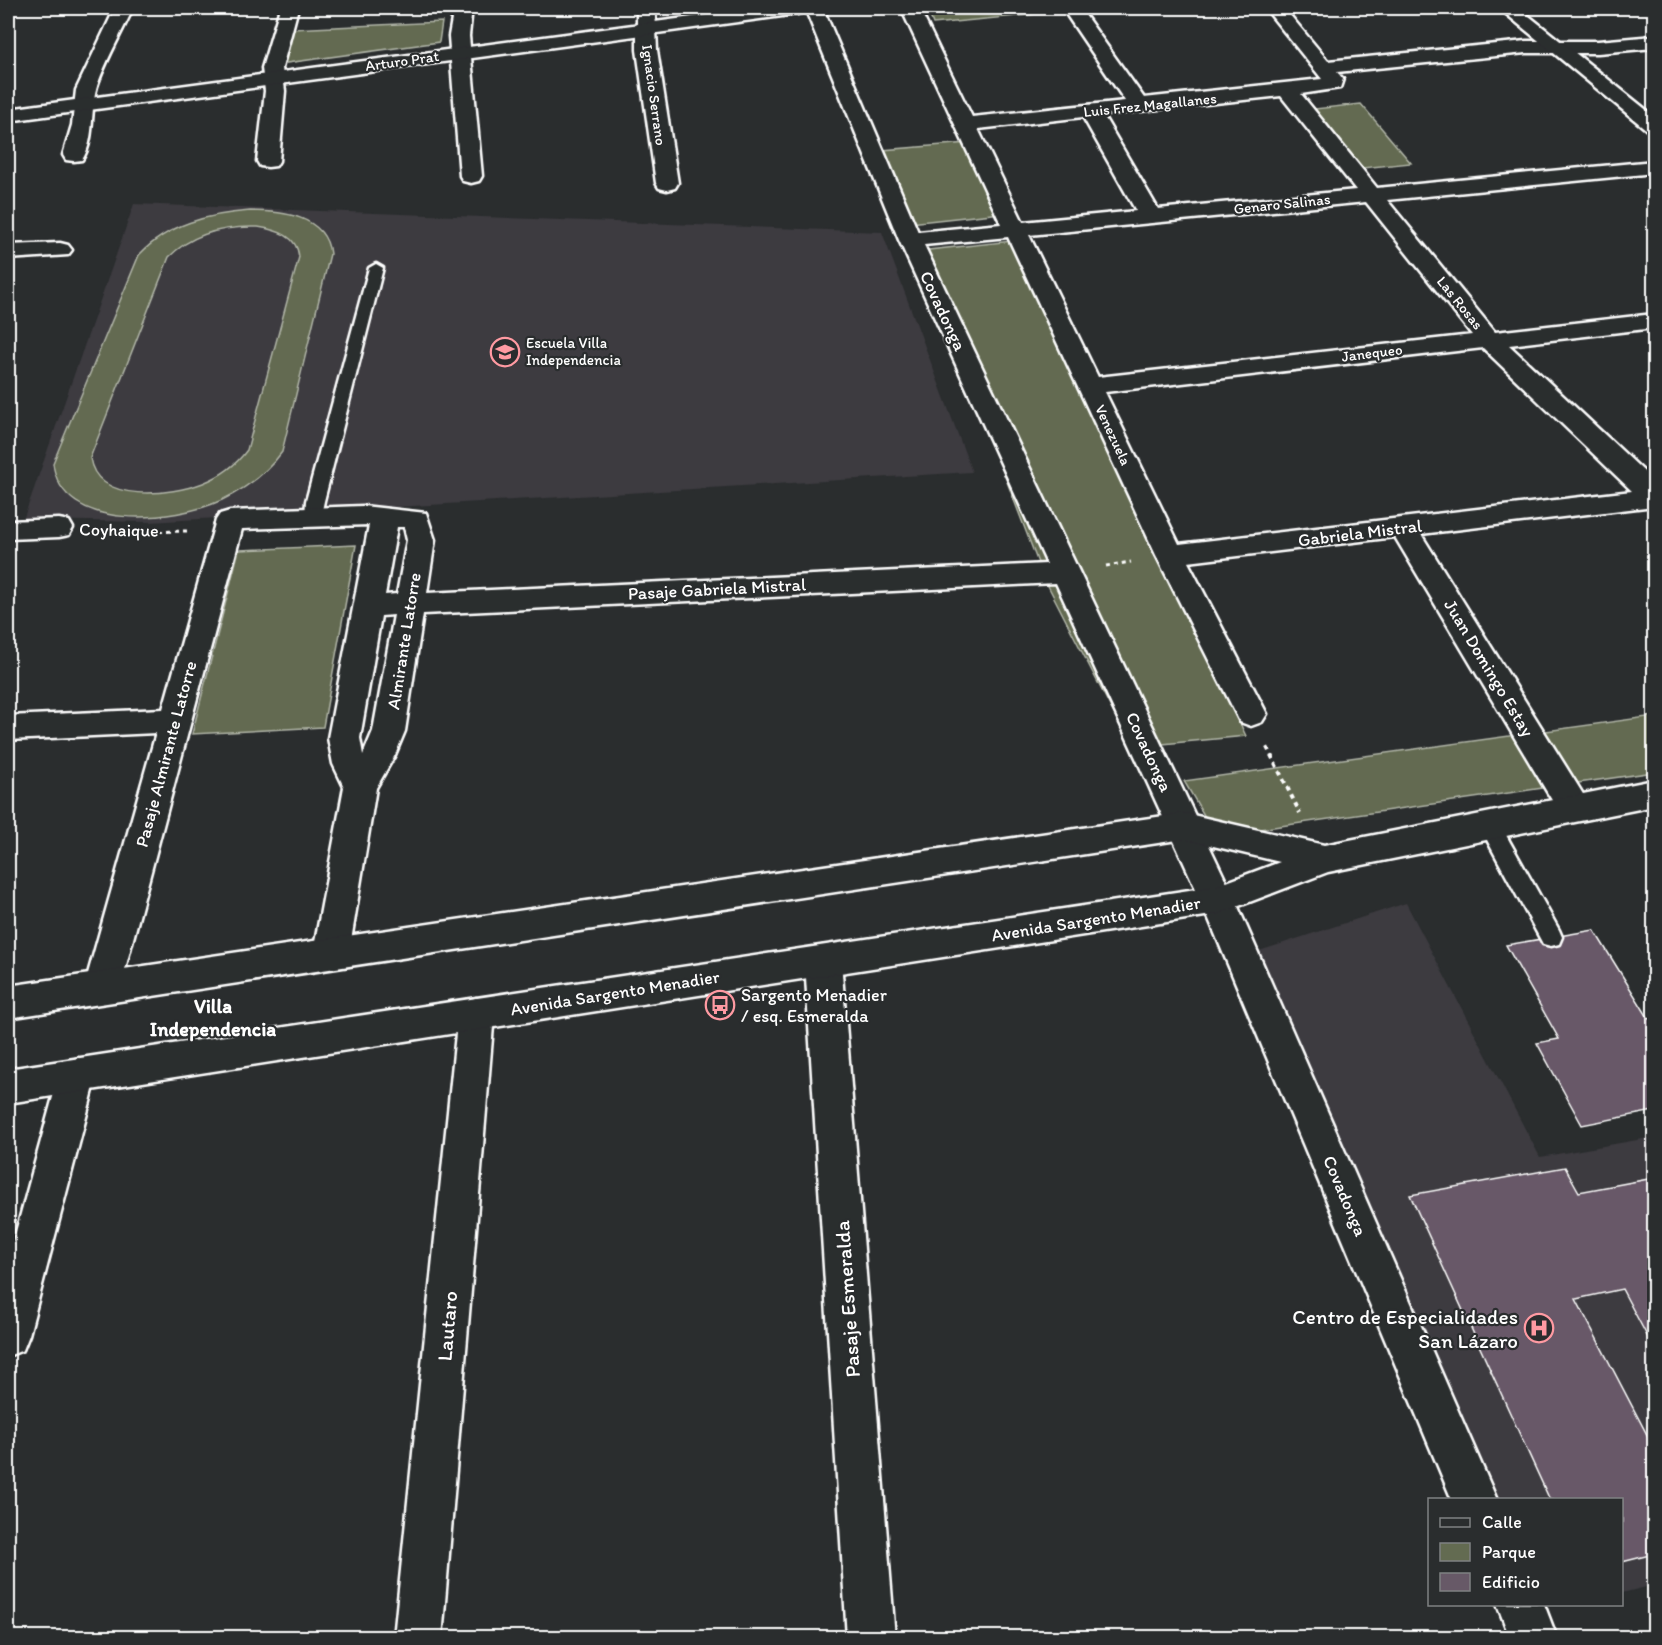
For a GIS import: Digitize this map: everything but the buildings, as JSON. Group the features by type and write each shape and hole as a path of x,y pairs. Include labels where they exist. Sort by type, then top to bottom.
{"street":[{"path":"74,155 91,75 124,8"},
{"path":"268,161 275,91 272,79 274,54 289,8"},
{"path":"463,8 459,36 471,176"},
{"name":"Arturo Prat","path":"8,115 461,53 646,18 796,8"},
{"name":"Covadonga","path":"814,8 910,240 1218,900 1474,1498"},
{"name":"Venezuela","path":"910,8 1170,555 1251,714"},
{"path":"1071,8 1139,106"},
{"path":"1274,8 1328,76"},
{"path":"1508,8 1654,126"},
{"name":"Ignacio Serrano","path":"646,18 646,50 667,183"},
{"name":"Luis Frez Magallanes","path":"966,124 1287,90 1328,76 1526,47 1598,47 1654,42"},
{"name":"Las Rosas","path":"1287,90 1489,340 1654,496"},
{"path":"1090,111 1151,217"},
{"name":"Genaro Salinas","path":"910,240 1654,167"},
{"path":"8,275 13,251 60,250"},
{"name":"Janequeo","path":"1090,386 1654,321"},
{"name":"Gabriela Mistral","path":"1170,555 1654,496"},
{"name":"Almirante Latorre","path":"230,520 314,516 385,516 416,519 421,540 389,731 380,755 360,787 332,953"},
{"path":"360,787 351,773 344,738 385,516"},
{"name":"Pasaje Almirante Latorre","path":"102,988 230,520"},
{"name":"Juan Domingo Estay","path":"1403,527 1575,808"},
{"name":"Coyhaique","path":"8,530 59,528"},
{"name":"Pasaje Gabriela Mistral","path":"368,606 1065,573"},
{"path":"8,728 176,720"},
{"name":"Avenida Sargento Menadier","path":"8,1086 1218,900 1324,859 1654,793"},
{"name":"Avenida Sargento Menadier","path":"8,1002 1184,826 1324,859"},
{"name":"Pasaje Esmeralda","path":"823,961 871,1638"},
{"name":"Lautaro","path":"418,1638 476,1014"},
{"path":"8,1335 78,1076"},
{"path":"1520,1606 1534,1638"}],"lane":[{"path":"314,516 315,501 376,268"},
{"path":"1490,825 1551,937"}],"path":[{"name":"Coyhaique","path":"59,528 94,533 187,531 230,520"},
{"path":"1065,573 1170,555"},
{"path":"1251,714 1324,859"}],"shaded area":[{"name":"Escuela Villa Independencia","path":"134,204 882,232 972,472 150,522 23,520"},
{"name":"Centro de Especialidades San Lázaro","path":"1406,903 1540,1157 1654,1137 1654,1585 1623,1593 1623,1498 1499,1498 1259,951"}],"green space":[{"path":"927,8 1100,8 933,24"},
{"path":"442,22 439,42 279,64 291,29"},
{"path":"1361,104 1411,163 1362,168 1314,109"},
{"path":"968,143 1001,213 910,223 882,150"},
{"path":"250,211 288,214 311,223 327,241 330,254 282,452 263,474 240,491 202,508 150,517 123,516 98,512 76,502 61,486 53,463 139,255 163,235 190,222","holes":["258,227 278,232 290,239 299,257 247,450 233,465 210,480 173,491 138,493 121,490 106,483 96,473 90,458 169,257 178,248 210,232"]},
{"path":"1012,241 1246,736 1131,747 1043,576 919,251"},
{"path":"356,545 323,727 192,734 239,550"},
{"path":"1654,716 1654,772 1239,832 1205,817 1184,781"}],"place":[{"name":"Escuela Villa Independencia","path":"505,352"},
{"name":"Sargento Menadier / esq. Esmeralda","path":"720,1005"},
{"name":"Centro de Especialidades San Lázaro","path":"1539,1328"}],"district":[{"name":"Villa Independencia","path":"213,1018"}]}
